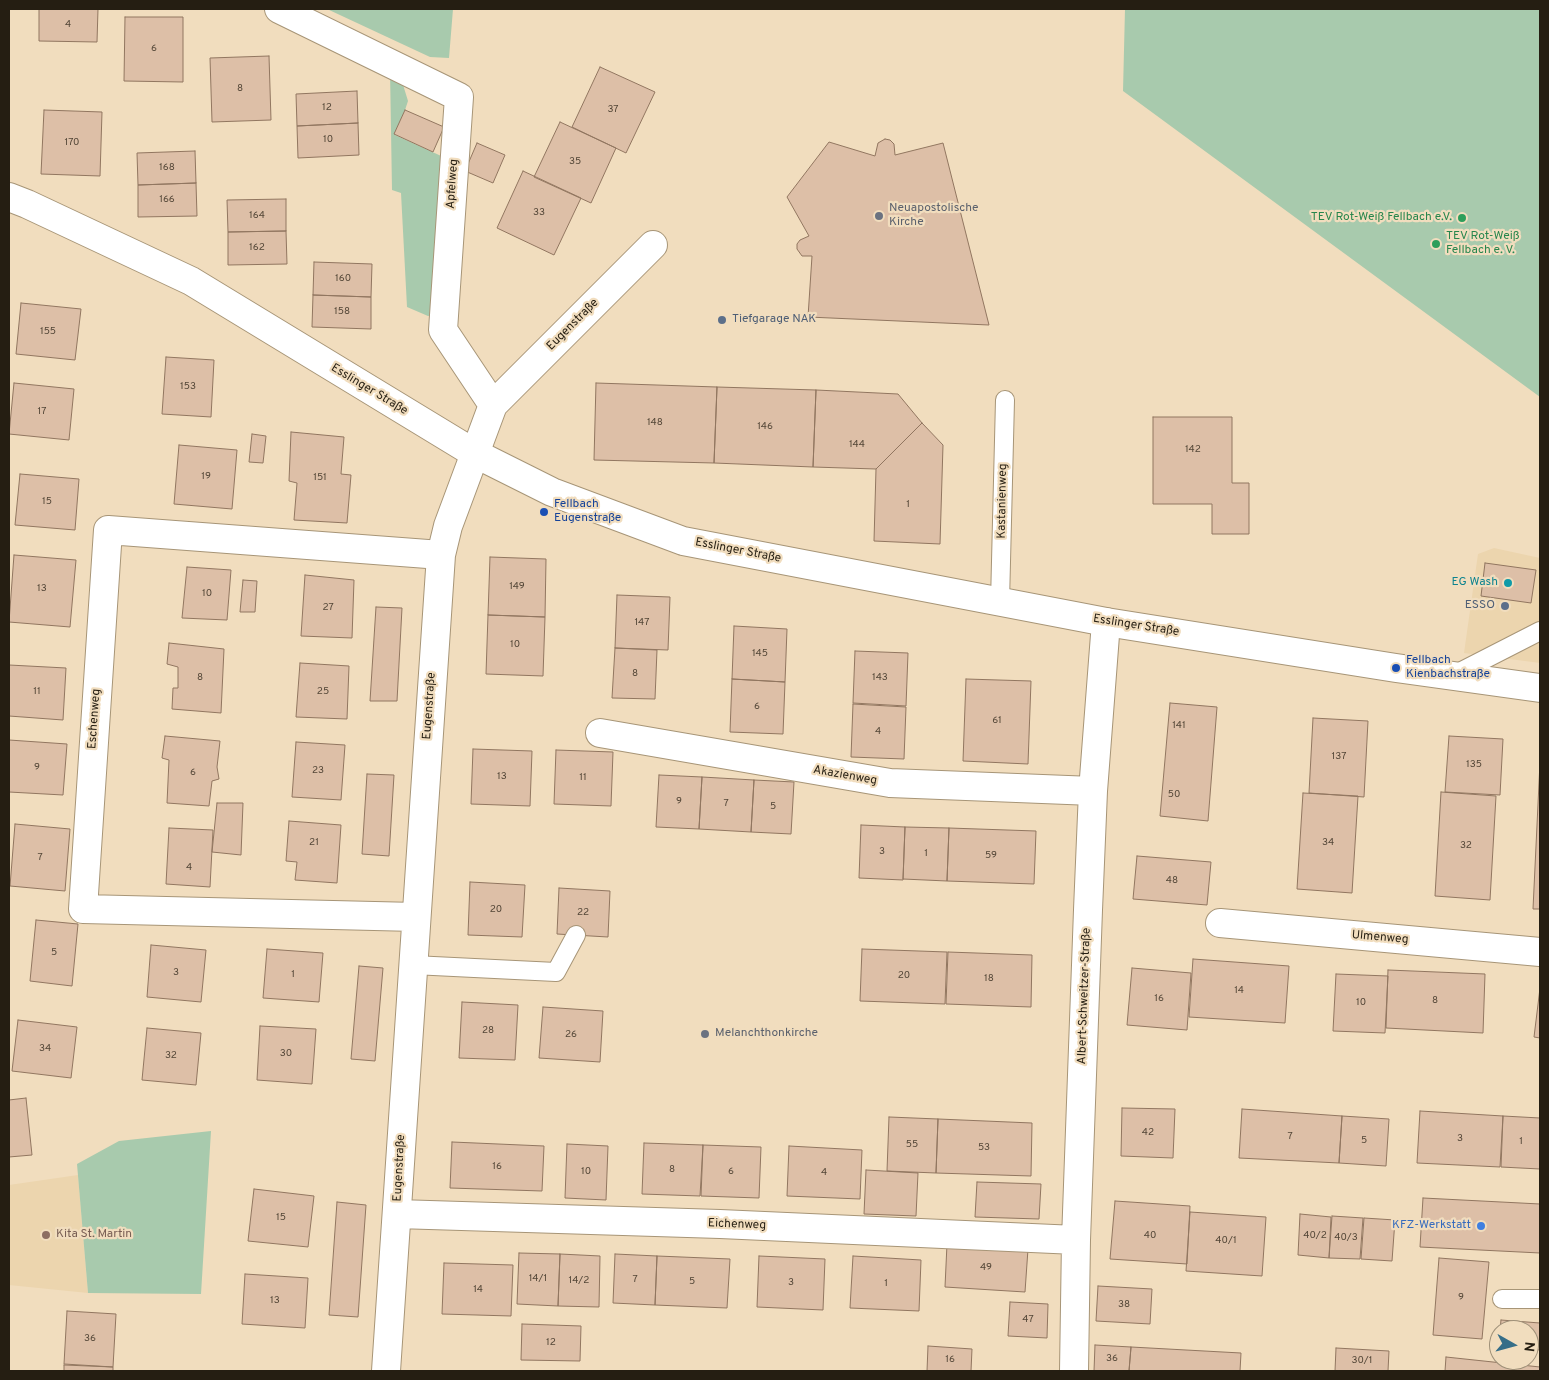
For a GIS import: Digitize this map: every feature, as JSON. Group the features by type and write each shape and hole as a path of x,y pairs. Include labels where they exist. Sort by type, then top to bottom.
{"street":[{"name":"Apfelweg","path":"278,9 460,97 444,330 493,405"},
{"name":"Esslinger Straße","path":"9,197 191,281 474,453 552,492 683,541 1106,622 1540,688"},
{"name":"Eugenstraße","path":"493,405 653,245"},
{"path":"474,453 493,405"},
{"name":"Eugenstraße","path":"386,1371 441,555 448,526 474,453"},
{"name":"Eschenweg","path":"416,917 82,910 108,530 441,555"},
{"name":"Albert-Schweitzer-Straße","path":"1074,1371 1076,1240 1093,791 1106,622"},
{"name":"Akazienweg","path":"600,733 890,783 1093,791"},
{"name":"Ulmenweg","path":"1220,923 1540,952"},
{"name":"Eichenweg","path":"397,1214 720,1224 1076,1240"}],"lane":[{"name":"Kastanienweg","path":"1000,602 1005,400"},
{"path":"1454,676 1540,632"},
{"path":"413,965 556,972 576,936"},
{"path":"1502,1299 1540,1299"}],"shaded area":[{"name":"ESSO","path":"1494,548 1540,558 1540,663 1464,653 1478,554"},
{"name":"Kita St. Martin","path":"78,1175 88,1293 9,1285 9,1185"}],"green space":[{"path":"327,9 453,9 449,58 430,57"},
{"name":"TEV Rot-Weiß Fellbach e. V.","path":"1125,9 1540,9 1540,397 1123,91"},
{"path":"390,70 401,78 408,101 395,135 450,160 435,315 428,316 407,307 401,193 392,190"},
{"path":"211,1131 201,1294 88,1293 77,1164 119,1141"}],"building":[{"path":"39,9 98,9 97,42 39,41"},
{"path":"125,17 183,17 183,82 124,81"},
{"path":"269,56 271,120 212,122 210,58"},
{"path":"600,67 655,92 626,153 572,127"},
{"path":"357,91 358,123 297,126 296,94"},
{"path":"44,110 102,112 100,176 41,174"},
{"path":"405,110 444,127 433,152 394,134"},
{"path":"560,122 616,148 591,203 534,177"},
{"path":"358,123 359,155 298,158 297,126"},
{"name":"Neuapostolische Kirche","path":"885,139 890,140 894,144 895,155 943,143 989,325 808,317 812,256 802,256 797,249 797,244 800,240 809,236 787,197 829,142 875,156 878,143"},
{"path":"477,143 505,155 493,183 465,171"},
{"path":"195,151 196,183 138,185 137,153"},
{"path":"523,171 581,198 554,255 497,228"},
{"path":"196,183 197,216 138,217 138,185"},
{"path":"286,199 286,231 228,232 227,200"},
{"path":"286,231 287,264 228,265 228,232"},
{"path":"314,262 372,264 371,297 313,295"},
{"path":"313,295 371,297 371,329 312,327"},
{"path":"21,303 81,309 75,360 16,354"},
{"path":"166,357 214,360 211,417 162,414"},
{"path":"14,383 74,389 69,440 9,434"},
{"path":"596,383 717,387 714,463 594,460"},
{"path":"717,387 816,390 813,467 714,463"},
{"path":"816,390 898,394 922,423 876,469 813,467"},
{"path":"1153,417 1232,417 1232,483 1249,483 1249,534 1212,534 1212,504 1153,504"},
{"path":"922,423 943,445 940,544 874,541 876,469"},
{"path":"291,432 344,437 341,474 351,475 347,523 294,520 297,483 289,481"},
{"path":"252,434 266,436 263,463 249,462"},
{"path":"179,445 237,450 232,509 174,504"},
{"path":"20,474 79,479 75,530 15,525"},
{"path":"14,555 76,560 70,627 9,622"},
{"path":"490,557 546,559 545,617 488,615"},
{"name":"EG Wash","path":"1485,563 1536,570 1531,603 1481,596"},
{"path":"187,567 231,570 227,620 182,618"},
{"path":"305,575 354,580 352,638 301,636"},
{"path":"243,580 257,581 255,612 240,612"},
{"path":"617,595 670,597 668,650 615,648"},
{"path":"376,607 402,608 397,701 370,701"},
{"path":"488,615 545,617 543,676 486,674"},
{"path":"734,626 787,629 785,682 732,679"},
{"path":"169,643 224,649 221,713 172,709 173,688 178,688 178,667 167,664"},
{"path":"615,648 657,650 655,699 612,698"},
{"path":"855,651 908,653 906,706 853,703"},
{"path":"300,663 349,666 347,719 296,717"},
{"path":"9,665 66,668 63,720 9,716"},
{"path":"732,679 785,682 783,734 730,732"},
{"path":"966,679 1031,681 1028,764 963,761"},
{"path":"1170,703 1217,707 1208,821 1160,816"},
{"path":"853,704 906,707 904,759 851,757"},
{"path":"1313,718 1368,721 1364,797 1309,793"},
{"path":"165,736 220,741 217,767 219,779 212,781 209,806 167,803 169,760 162,758"},
{"path":"1449,736 1503,739 1500,795 1445,792"},
{"path":"9,740 67,744 63,795 9,792"},
{"path":"296,742 345,745 341,800 292,797"},
{"path":"473,749 532,751 530,806 471,804"},
{"path":"556,750 613,752 611,806 554,804"},
{"path":"1540,762 1540,909 1533,909"},
{"path":"367,774 394,775 389,856 362,854"},
{"path":"659,775 702,777 699,829 656,827"},
{"path":"702,777 754,780 751,832 699,829"},
{"path":"754,780 794,782 791,834 751,832"},
{"path":"1441,792 1496,796 1490,900 1435,896"},
{"path":"1303,793 1358,796 1352,893 1297,889"},
{"path":"217,803 243,803 241,855 212,852"},
{"path":"289,821 341,825 337,883 295,880 297,862 286,861"},
{"path":"15,824 70,829 65,891 10,886"},
{"path":"861,825 905,827 903,880 859,878"},
{"path":"905,827 949,828 947,881 903,879"},
{"path":"169,828 213,830 210,887 166,884"},
{"path":"949,828 1036,831 1034,884 947,881"},
{"path":"1137,856 1211,862 1207,905 1133,899"},
{"path":"470,882 525,885 522,937 468,935"},
{"path":"559,888 610,891 608,937 557,934"},
{"path":"36,920 78,924 72,986 30,981"},
{"path":"151,945 206,950 201,1002 147,997"},
{"path":"267,949 323,953 319,1002 263,998"},
{"path":"862,949 947,952 945,1004 860,1001"},
{"path":"948,952 1032,955 1031,1007 946,1004"},
{"path":"1193,959 1289,966 1285,1023 1189,1017"},
{"path":"359,966 383,968 375,1061 351,1059"},
{"path":"1132,968 1191,973 1187,1030 1127,1025"},
{"path":"1388,970 1485,974 1483,1033 1386,1028"},
{"path":"1336,974 1388,976 1385,1033 1333,1031"},
{"path":"1540,988 1540,1038 1534,1037"},
{"path":"462,1002 518,1005 515,1060 459,1058"},
{"path":"543,1007 603,1011 600,1062 539,1058"},
{"path":"18,1020 77,1027 71,1078 12,1071"},
{"path":"260,1026 316,1029 312,1084 257,1080"},
{"path":"147,1028 201,1033 196,1085 142,1080"},
{"path":"26,1098 32,1155 9,1157 9,1100"},
{"path":"1122,1108 1175,1109 1173,1158 1121,1156"},
{"path":"1242,1109 1342,1116 1339,1163 1239,1158"},
{"path":"1420,1111 1503,1116 1500,1167 1417,1163"},
{"path":"1342,1116 1389,1119 1386,1166 1339,1163"},
{"path":"1503,1116 1540,1118 1540,1169 1501,1167"},
{"path":"889,1117 938,1119 936,1173 887,1171"},
{"path":"938,1119 1032,1123 1031,1176 936,1173"},
{"path":"452,1142 544,1146 542,1191 450,1188"},
{"path":"644,1143 703,1145 700,1196 642,1194"},
{"path":"567,1144 608,1146 606,1200 565,1198"},
{"path":"703,1145 761,1147 759,1198 701,1196"},
{"path":"789,1146 862,1150 860,1199 787,1196"},
{"path":"866,1170 918,1173 916,1216 864,1214"},
{"path":"977,1182 1041,1184 1039,1219 975,1217"},
{"path":"254,1189 314,1196 308,1247 248,1241"},
{"name":"KFZ-Werkstatt","path":"1423,1198 1540,1204 1540,1253 1420,1247"},
{"path":"1115,1201 1190,1206 1187,1264 1110,1259"},
{"path":"337,1202 366,1205 358,1317 329,1315"},
{"path":"1190,1212 1266,1217 1262,1276 1186,1271"},
{"path":"1300,1214 1331,1217 1329,1258 1298,1255"},
{"path":"1332,1216 1363,1218 1360,1259 1329,1258"},
{"path":"1364,1218 1395,1220 1392,1261 1361,1259"},
{"path":"947,1244 1028,1249 1025,1292 945,1287"},
{"path":"519,1253 560,1254 558,1306 517,1304"},
{"path":"560,1254 600,1256 599,1307 558,1306"},
{"path":"615,1254 657,1256 655,1305 613,1303"},
{"path":"657,1256 730,1259 727,1308 655,1305"},
{"path":"759,1256 825,1259 823,1310 757,1307"},
{"path":"853,1256 921,1260 919,1311 850,1308"},
{"path":"1439,1258 1489,1262 1482,1339 1433,1335"},
{"path":"444,1263 513,1265 511,1316 442,1314"},
{"path":"245,1274 308,1278 305,1328 242,1324"},
{"path":"1098,1286 1152,1289 1150,1324 1096,1321"},
{"path":"1010,1302 1048,1304 1047,1338 1008,1336"},
{"path":"67,1311 116,1314 113,1367 64,1364"},
{"path":"1539,1323 1540,1323 1539,1350"},
{"path":"522,1324 581,1326 580,1361 521,1360"},
{"path":"1095,1345 1131,1347 1129,1371 1094,1371"},
{"path":"928,1346 972,1349 971,1371 927,1371"},
{"path":"1131,1347 1241,1353 1240,1371 1129,1371"},
{"path":"1336,1348 1389,1351 1388,1371 1335,1371"},
{"path":"1446,1357 1489,1362 1489,1370 1539,1370 1540,1367 1540,1371 1445,1371"},
{"path":"64,1365 113,1367 113,1371 64,1371"}],"place":[{"name":"Neuapostolische Kirche","path":"879,216"},
{"name":"TEV Rot-Weiß Fellbach e.V.","path":"1462,218"},
{"name":"TEV Rot-Weiß Fellbach e. V.","path":"1436,244"},
{"name":"Tiefgarage NAK","path":"722,320"},
{"name":"Fellbach Eugenstraße","path":"544,512"},
{"name":"EG Wash","path":"1508,583"},
{"name":"ESSO","path":"1505,606"},
{"name":"Fellbach Kienbachstraße","path":"1396,668"},
{"name":"Melanchthonkirche","path":"705,1034"},
{"name":"KFZ-Werkstatt","path":"1481,1226"},
{"name":"Kita St. Martin","path":"46,1235"}]}
